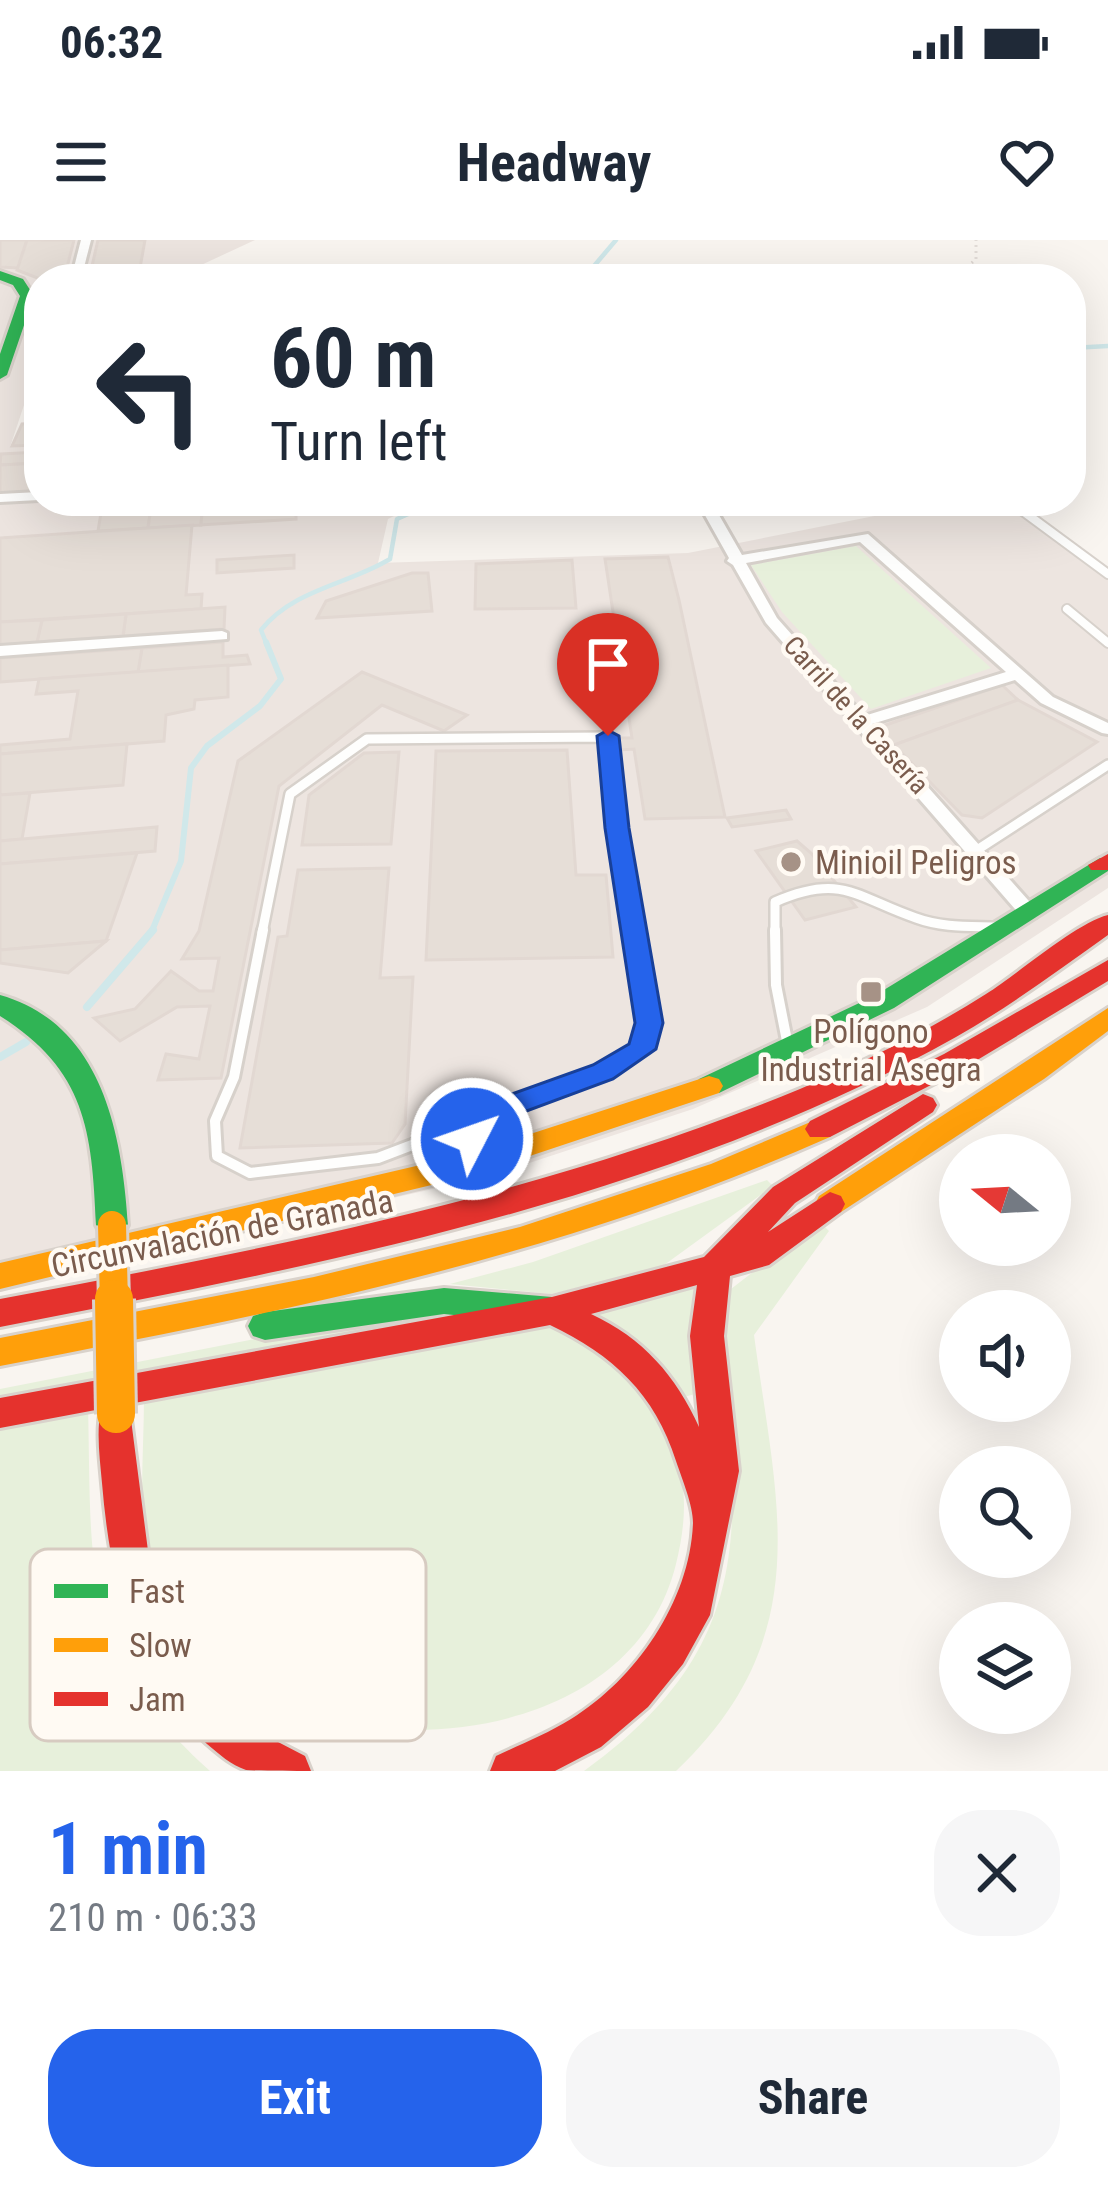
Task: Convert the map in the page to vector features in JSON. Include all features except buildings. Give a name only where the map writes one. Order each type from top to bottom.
[{"type":"main road","points":[[0,279],[7,297],[0,317]]},
{"type":"main road","points":[[1,367],[24,316]]},
{"type":"main road","points":[[0,1276],[576,1131],[789,1051],[874,1009],[1105,862]]},
{"type":"main road","name":"Circunvalación de Granada","points":[[0,1313],[360,1245],[621,1172],[726,1134],[926,1042],[1010,992],[1108,923]]},
{"type":"main road","points":[[3,1352],[435,1264],[624,1210],[799,1142],[1031,1018],[1108,969]]},
{"type":"main road","points":[[0,1004],[50,1031],[83,1070],[97,1098],[110,1153],[121,1549]]},
{"type":"main road","points":[[0,1413],[552,1311],[758,1256],[891,1160],[1034,1072],[1108,1017]]},
{"type":"main road","points":[[511,1771],[586,1733],[657,1665],[696,1602],[721,1471],[707,1336],[715,1267],[745,1226],[822,1165],[1010,1054],[1031,1018]]},
{"type":"main road","points":[[3,1352],[86,1358],[447,1298],[501,1299],[552,1311],[600,1328],[638,1355],[681,1412],[712,1527]]},
{"type":"main road","points":[[240,1741],[290,1771]]},
{"type":"street","name":"Carril de la Casería","points":[[712,516],[771,620],[977,850],[1019,920]]},
{"type":"street","points":[[734,561],[862,537],[1046,700],[1108,729]]},
{"type":"street","points":[[0,651],[222,636]]},
{"type":"street","points":[[861,722],[1017,674]]},
{"type":"lane","points":[[1030,516],[1108,574]]},
{"type":"lane","points":[[1066,609],[1108,643]]},
{"type":"lane","points":[[608,736],[617,828],[649,1023],[642,1049],[603,1072],[474,1118],[378,1158],[250,1173],[217,1156],[215,1121],[234,1077],[290,794],[367,739],[608,736]]},
{"type":"lane","points":[[977,850],[1108,765]]},
{"type":"lane","points":[[789,1051],[776,985],[775,902],[808,884],[852,887],[940,925],[1019,920]]},
{"type":"lane","points":[[474,1118],[478,1159]]},
{"type":"shaded area","points":[[0,240],[255,240],[203,264],[24,264],[24,405],[10,447],[24,447],[24,516],[394,516],[388,519],[378,563],[688,553],[874,516],[1038,516],[1108,569],[1108,888],[927,1007],[693,1109],[490,1176],[0,1287]]},
{"type":"green space","points":[[856,546],[991,668],[871,709],[782,612],[751,565]]},
{"type":"green space","points":[[767,1180],[773,1186],[660,1268],[551,1294],[450,1284],[533,1262]]},
{"type":"green space","points":[[819,1221],[829,1231],[754,1335],[777,1513],[777,1566],[769,1619],[751,1670],[721,1721],[676,1771],[584,1771],[643,1722],[685,1672],[712,1621],[727,1569],[732,1513],[720,1316],[731,1289]]},
{"type":"green space","points":[[694,1284],[689,1326],[695,1394],[684,1397],[588,1311]]},
{"type":"green space","points":[[504,1311],[0,1404],[0,1389],[357,1319]]},
{"type":"green space","points":[[550,1325],[591,1345],[626,1372],[665,1427],[679,1463],[683,1492],[676,1564],[644,1632],[592,1682],[524,1713],[426,1728],[426,1549],[145,1549],[144,1397]]},
{"type":"green space","points":[[88,1405],[93,1549],[30,1549],[30,1741],[180,1741],[210,1771],[0,1771],[0,1426]]},
{"type":"waterway","points":[[596,264],[616,240]]},
{"type":"waterway","points":[[1086,347],[1108,346]]},
{"type":"waterway","points":[[267,645],[261,630],[289,605],[390,559],[397,519],[404,516]]},
{"type":"waterway","points":[[152,932],[181,861],[191,768],[207,746],[260,706],[281,679],[266,642]]},
{"type":"waterway","points":[[87,1007],[152,932]]},
{"type":"waterway","points":[[0,1057],[26,1042]]},
{"type":"traffic: fast","points":[[0,275],[18,282],[24,291]]},
{"type":"traffic: fast","points":[[0,375],[24,305]]},
{"type":"traffic: fast","points":[[709,1086],[884,1002],[1100,865]]},
{"type":"traffic: fast","points":[[0,1004],[59,1046],[92,1095],[107,1154],[112,1225]]},
{"type":"traffic: fast","points":[[265,1326],[444,1301],[552,1311]]},
{"type":"traffic: slow","points":[[830,1204],[1034,1072],[1108,1017]]},
{"type":"traffic: slow","points":[[0,1276],[473,1164],[709,1086]]},
{"type":"traffic: slow","points":[[0,1352],[314,1290],[520,1240],[622,1209],[820,1129]]},
{"type":"traffic: slow","points":[[112,1225],[116,1414]]},
{"type":"traffic: jam","points":[[1100,865],[1108,861]]},
{"type":"traffic: jam","points":[[0,1313],[355,1240],[588,1178],[702,1139],[814,1094],[924,1042],[995,1001],[1108,923]]},
{"type":"traffic: jam","points":[[820,1129],[954,1061],[1108,969]]},
{"type":"traffic: jam","points":[[715,1267],[784,1195],[923,1105]]},
{"type":"traffic: jam","points":[[0,1413],[552,1311],[758,1256],[830,1204]]},
{"type":"traffic: jam","points":[[511,1771],[587,1733],[634,1693],[669,1650],[696,1602],[721,1471],[707,1336],[715,1267]]},
{"type":"traffic: jam","points":[[552,1311],[617,1345],[660,1387],[687,1441],[708,1511]]},
{"type":"traffic: jam","points":[[116,1414],[128,1549]]},
{"type":"traffic: jam","points":[[236,1741],[290,1771]]},
{"type":"place","name":"Minioil Peligros","points":[[791,862]]},
{"type":"place","name":"Polígono Industrial Asegra","points":[[871,992]]},
{"type":"route","points":[[472,1139],[474,1118],[603,1072],[642,1049],[649,1023],[617,828],[608,736]]}]
